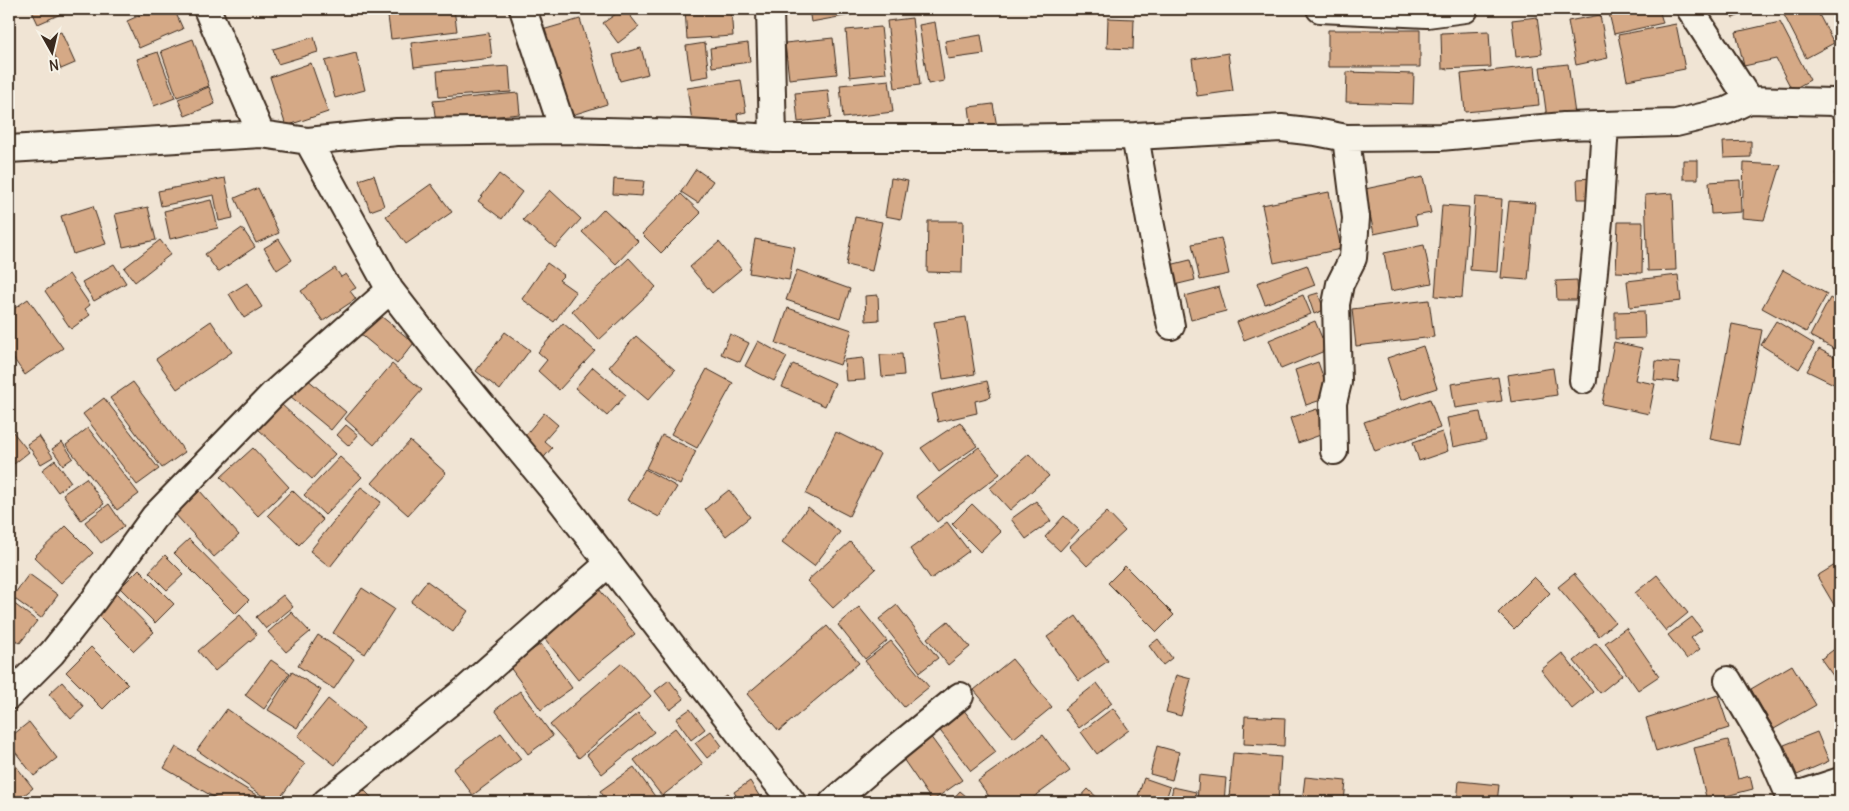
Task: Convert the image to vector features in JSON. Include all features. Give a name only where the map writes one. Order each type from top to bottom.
[{"type":"street","points":[[207,9],[261,134]]},
{"type":"street","points":[[523,9],[563,130]]},
{"type":"street","points":[[770,9],[773,138]]},
{"type":"street","points":[[1320,9],[1427,14],[1465,9]]},
{"type":"street","points":[[1690,9],[1749,100]]},
{"type":"street","points":[[9,149],[261,134],[308,141],[397,132],[563,130],[687,133],[773,138],[1042,138],[1135,136],[1281,128],[1346,138],[1440,138],[1564,126],[1676,123],[1726,111],[1749,100],[1833,102],[1840,105]]},
{"type":"street","points":[[1583,380],[1599,221],[1605,125]]},
{"type":"street","points":[[1135,136],[1171,326]]},
{"type":"street","points":[[1334,450],[1333,403],[1338,382],[1336,304],[1340,284],[1353,258],[1356,218],[1346,138]]},
{"type":"street","points":[[308,141],[390,290],[438,352],[552,489],[792,802]]},
{"type":"street","points":[[9,696],[52,653],[94,600],[154,518],[272,394],[390,290]]},
{"type":"street","points":[[326,802],[464,691],[609,563]]},
{"type":"street","points":[[1728,680],[1770,751],[1788,792],[1803,793],[1840,781]]},
{"type":"street","points":[[833,802],[960,696]]},
{"type":"building","points":[[31,9],[72,9],[38,24]]},
{"type":"building","points":[[123,9],[139,9],[125,14]]},
{"type":"building","points":[[154,9],[174,9],[183,29],[139,48],[127,21]]},
{"type":"building","points":[[387,9],[454,9],[457,31],[391,39]]},
{"type":"building","points":[[623,9],[639,27],[618,43],[603,23]]},
{"type":"building","points":[[685,9],[731,9],[733,36],[687,39]]},
{"type":"building","points":[[809,9],[883,9],[811,22]]},
{"type":"building","points":[[884,9],[911,9],[885,13]]},
{"type":"building","points":[[1608,9],[1659,9],[1663,23],[1614,34]]},
{"type":"building","points":[[1729,9],[1755,9],[1733,18]]},
{"type":"building","points":[[1781,9],[1816,9],[1834,43],[1806,58]]},
{"type":"building","points":[[1600,15],[1608,58],[1576,65],[1568,21]]},
{"type":"building","points":[[1537,17],[1542,54],[1516,57],[1512,20]]},
{"type":"building","points":[[912,18],[920,85],[895,88],[887,21]]},
{"type":"building","points":[[1108,18],[1134,19],[1133,49],[1107,48]]},
{"type":"building","points":[[580,19],[607,104],[566,117],[539,31]]},
{"type":"building","points":[[935,22],[944,81],[928,84],[919,25]]},
{"type":"building","points":[[1780,22],[1810,80],[1792,90],[1776,59],[1744,66],[1736,32]]},
{"type":"building","points":[[1676,24],[1685,69],[1627,80],[1618,35]]},
{"type":"building","points":[[881,27],[886,73],[850,77],[846,30]]},
{"type":"building","points":[[1328,30],[1420,30],[1420,67],[1328,67]]},
{"type":"building","points":[[1489,31],[1491,67],[1442,69],[1441,33]]},
{"type":"building","points":[[61,32],[75,63],[61,69],[47,38]]},
{"type":"building","points":[[489,33],[492,58],[414,67],[411,43]]},
{"type":"building","points":[[981,35],[984,54],[948,59],[945,41]]},
{"type":"building","points":[[314,37],[318,52],[278,64],[273,49]]},
{"type":"building","points":[[833,38],[837,74],[789,79],[785,43]]},
{"type":"building","points":[[193,39],[209,86],[177,97],[161,51]]},
{"type":"building","points":[[705,43],[709,76],[691,79],[686,46]]},
{"type":"building","points":[[748,43],[750,62],[712,67],[710,48]]},
{"type":"building","points":[[641,48],[648,74],[620,81],[613,55]]},
{"type":"building","points":[[158,52],[175,98],[154,106],[137,59]]},
{"type":"building","points":[[356,53],[365,90],[335,98],[325,61]]},
{"type":"building","points":[[1228,53],[1233,91],[1197,96],[1192,59]]},
{"type":"building","points":[[311,63],[328,112],[286,126],[270,77]]},
{"type":"building","points":[[1568,64],[1575,114],[1547,118],[1540,67]]},
{"type":"building","points":[[509,66],[511,92],[439,97],[437,71]]},
{"type":"building","points":[[1535,66],[1539,105],[1465,112],[1461,74]]},
{"type":"building","points":[[1347,72],[1414,74],[1413,104],[1346,102]]},
{"type":"building","points":[[741,80],[746,112],[737,114],[738,120],[693,127],[687,88]]},
{"type":"building","points":[[889,80],[893,112],[843,118],[840,85]]},
{"type":"building","points":[[209,87],[215,104],[185,116],[178,99]]},
{"type":"building","points":[[828,90],[831,118],[798,122],[795,93]]},
{"type":"building","points":[[518,93],[520,114],[436,122],[433,101]]},
{"type":"building","points":[[993,104],[997,127],[972,130],[969,107]]},
{"type":"building","points":[[1751,141],[1751,157],[1724,158],[1723,142]]},
{"type":"building","points":[[1683,160],[1698,160],[1698,179],[1683,179]]},
{"type":"building","points":[[1744,163],[1781,165],[1764,220],[1742,218]]},
{"type":"building","points":[[1840,166],[1840,179],[1834,174]]},
{"type":"building","points":[[696,169],[713,181],[698,203],[681,192]]},
{"type":"building","points":[[499,174],[522,192],[502,219],[478,201]]},
{"type":"building","points":[[374,175],[384,206],[370,211],[359,180]]},
{"type":"building","points":[[1423,177],[1431,213],[1415,216],[1417,225],[1374,234],[1365,189]]},
{"type":"building","points":[[225,178],[233,218],[219,221],[214,195],[161,206],[158,191]]},
{"type":"building","points":[[891,178],[908,181],[901,219],[885,216]]},
{"type":"building","points":[[1593,178],[1594,199],[1578,199],[1577,179]]},
{"type":"building","points":[[614,179],[644,181],[642,196],[613,194]]},
{"type":"building","points":[[1740,180],[1741,212],[1711,214],[1709,182]]},
{"type":"building","points":[[431,184],[452,212],[406,244],[386,216]]},
{"type":"building","points":[[258,188],[279,233],[256,243],[235,198]]},
{"type":"building","points":[[550,190],[581,219],[555,248],[523,220]]},
{"type":"building","points":[[1329,192],[1341,249],[1274,263],[1262,205]]},
{"type":"building","points":[[1673,193],[1676,270],[1648,271],[1645,195]]},
{"type":"building","points":[[681,194],[701,213],[661,253],[642,234]]},
{"type":"building","points":[[1475,197],[1502,199],[1497,272],[1470,270]]},
{"type":"building","points":[[211,200],[218,228],[170,239],[164,211]]},
{"type":"building","points":[[1509,201],[1535,203],[1528,280],[1501,278]]},
{"type":"building","points":[[1442,205],[1469,207],[1462,298],[1435,296]]},
{"type":"building","points":[[93,206],[106,244],[73,254],[61,216]]},
{"type":"building","points":[[148,207],[156,240],[123,247],[115,214]]},
{"type":"building","points":[[604,209],[638,241],[616,264],[582,232]]},
{"type":"building","points":[[855,217],[882,222],[872,271],[846,265]]},
{"type":"building","points":[[928,221],[963,221],[962,273],[927,272]]},
{"type":"building","points":[[1618,222],[1643,222],[1642,273],[1616,272]]},
{"type":"building","points":[[242,228],[255,247],[218,272],[205,254]]},
{"type":"building","points":[[1221,238],[1229,274],[1200,280],[1192,244]]},
{"type":"building","points":[[279,239],[292,260],[277,270],[264,248]]},
{"type":"building","points":[[755,239],[795,247],[789,280],[749,273]]},
{"type":"building","points":[[160,240],[171,254],[135,282],[124,268]]},
{"type":"building","points":[[719,242],[741,269],[712,293],[690,267]]},
{"type":"building","points":[[1424,245],[1432,283],[1391,291],[1384,253]]},
{"type":"building","points":[[629,258],[656,287],[599,340],[572,311]]},
{"type":"building","points":[[1190,260],[1195,280],[1170,286],[1166,266]]},
{"type":"building","points":[[547,263],[564,275],[559,280],[576,292],[554,322],[522,299]]},
{"type":"building","points":[[114,264],[126,283],[94,301],[82,282]]},
{"type":"building","points":[[1307,265],[1315,285],[1265,304],[1257,283]]},
{"type":"building","points":[[335,268],[341,277],[346,274],[356,288],[350,291],[356,299],[323,321],[301,291]]},
{"type":"building","points":[[797,270],[850,289],[840,318],[786,300]]},
{"type":"building","points":[[1783,270],[1827,294],[1806,332],[1762,308]]},
{"type":"building","points":[[69,274],[90,305],[85,309],[90,315],[71,329],[45,291]]},
{"type":"building","points":[[1678,275],[1681,301],[1630,307],[1627,281]]},
{"type":"building","points":[[1577,280],[1578,300],[1557,300],[1556,281]]},
{"type":"building","points":[[247,283],[262,307],[244,318],[229,294]]},
{"type":"building","points":[[1219,287],[1226,311],[1191,320],[1185,296]]},
{"type":"building","points":[[1318,293],[1324,310],[1314,314],[1308,296]]},
{"type":"building","points":[[878,295],[879,320],[866,321],[865,296]]},
{"type":"building","points":[[1303,295],[1311,314],[1244,340],[1237,322]]},
{"type":"building","points":[[1830,298],[1840,304],[1840,352],[1810,336]]},
{"type":"building","points":[[28,299],[63,348],[25,375],[9,352],[9,312]]},
{"type":"building","points":[[1429,300],[1434,337],[1356,346],[1352,309]]},
{"type":"building","points":[[788,308],[852,330],[840,365],[776,343]]},
{"type":"building","points":[[1644,311],[1645,338],[1615,339],[1615,312]]},
{"type":"building","points":[[376,312],[414,343],[397,364],[359,333]]},
{"type":"building","points":[[966,317],[975,374],[943,379],[934,322]]},
{"type":"building","points":[[211,321],[232,352],[177,389],[156,359]]},
{"type":"building","points":[[1315,321],[1327,350],[1281,369],[1269,340]]},
{"type":"building","points":[[1776,321],[1814,344],[1799,369],[1761,345]]},
{"type":"building","points":[[563,323],[595,351],[559,390],[538,371],[547,360],[538,352]]},
{"type":"building","points":[[1732,324],[1762,330],[1739,445],[1710,439]]},
{"type":"building","points":[[505,332],[530,350],[500,390],[476,371]]},
{"type":"building","points":[[730,334],[749,343],[740,362],[721,354]]},
{"type":"building","points":[[636,336],[675,370],[648,400],[609,367]]},
{"type":"building","points":[[758,341],[787,357],[774,381],[745,366]]},
{"type":"building","points":[[1614,342],[1642,348],[1635,380],[1655,384],[1649,414],[1602,404]]},
{"type":"building","points":[[1423,346],[1437,388],[1401,400],[1387,358]]},
{"type":"building","points":[[1819,349],[1840,360],[1840,387],[1807,371]]},
{"type":"building","points":[[902,354],[904,375],[882,377],[880,355]]},
{"type":"building","points":[[863,358],[865,380],[846,381],[844,360]]},
{"type":"building","points":[[1656,361],[1680,363],[1678,382],[1654,380]]},
{"type":"building","points":[[1318,362],[1330,397],[1306,405],[1295,370]]},
{"type":"building","points":[[392,364],[422,390],[374,445],[345,419]]},
{"type":"building","points":[[793,364],[835,383],[825,406],[782,387]]},
{"type":"building","points":[[593,367],[626,395],[607,416],[575,388]]},
{"type":"building","points":[[1553,368],[1557,395],[1511,402],[1507,375]]},
{"type":"building","points":[[707,369],[733,383],[697,448],[671,434]]},
{"type":"building","points":[[1498,377],[1502,401],[1455,408],[1451,384]]},
{"type":"building","points":[[306,378],[346,412],[331,430],[290,396]]},
{"type":"building","points":[[987,381],[991,397],[975,401],[977,413],[938,422],[932,394]]},
{"type":"building","points":[[133,382],[185,452],[162,468],[110,398]]},
{"type":"building","points":[[104,398],[159,469],[137,485],[83,414]]},
{"type":"building","points":[[1430,399],[1440,428],[1375,451],[1364,422]]},
{"type":"building","points":[[281,404],[335,454],[312,479],[258,429]]},
{"type":"building","points":[[1317,409],[1326,433],[1298,443],[1290,418]]},
{"type":"building","points":[[1480,412],[1486,440],[1453,447],[1447,418]]},
{"type":"building","points":[[544,413],[558,425],[544,441],[552,448],[539,463],[518,444]]},
{"type":"building","points":[[960,422],[977,446],[939,472],[921,448]]},
{"type":"building","points":[[346,425],[358,435],[349,446],[337,435]]},
{"type":"building","points":[[88,428],[139,494],[117,510],[66,445]]},
{"type":"building","points":[[13,432],[29,452],[14,464],[9,456],[9,435]]},
{"type":"building","points":[[836,432],[880,454],[849,516],[806,494]]},
{"type":"building","points":[[1442,432],[1448,451],[1419,461],[1413,442]]},
{"type":"building","points":[[662,435],[696,451],[680,485],[646,468]]},
{"type":"building","points":[[39,436],[53,457],[41,464],[27,444]]},
{"type":"building","points":[[410,441],[446,473],[408,515],[372,483]]},
{"type":"building","points":[[62,442],[73,458],[63,465],[52,449]]},
{"type":"building","points":[[979,447],[1000,474],[937,522],[916,496]]},
{"type":"building","points":[[253,448],[289,487],[258,516],[221,477]]},
{"type":"building","points":[[1029,454],[1049,476],[1010,510],[990,488]]},
{"type":"building","points":[[340,457],[362,477],[325,515],[304,495]]},
{"type":"building","points":[[55,460],[71,482],[58,492],[42,470]]},
{"type":"building","points":[[645,469],[677,487],[659,517],[627,500]]},
{"type":"building","points":[[86,478],[104,504],[81,520],[63,494]]},
{"type":"building","points":[[361,487],[381,502],[330,567],[310,551]]},
{"type":"building","points":[[292,490],[323,520],[299,545],[268,515]]},
{"type":"building","points":[[729,490],[750,517],[726,536],[705,509]]},
{"type":"building","points":[[200,491],[239,535],[214,557],[174,513]]},
{"type":"building","points":[[1036,501],[1051,521],[1026,539],[1011,519]]},
{"type":"building","points":[[109,504],[124,526],[101,543],[85,522]]},
{"type":"building","points":[[972,504],[1001,532],[980,552],[952,524]]},
{"type":"building","points":[[808,507],[840,532],[814,566],[782,542]]},
{"type":"building","points":[[1107,512],[1125,531],[1087,566],[1069,547]]},
{"type":"building","points":[[1064,516],[1079,530],[1060,551],[1045,537]]},
{"type":"building","points":[[947,522],[969,551],[931,579],[910,549]]},
{"type":"building","points":[[66,526],[93,553],[61,583],[34,557]]},
{"type":"building","points":[[189,539],[249,600],[235,614],[174,553]]},
{"type":"building","points":[[850,542],[876,569],[833,608],[807,581]]},
{"type":"building","points":[[165,555],[184,574],[167,590],[149,572]]},
{"type":"building","points":[[1840,562],[1840,615],[1817,576]]},
{"type":"building","points":[[1125,566],[1174,615],[1157,632],[1108,583]]},
{"type":"building","points":[[139,569],[174,604],[155,623],[120,588]]},
{"type":"building","points":[[29,574],[58,595],[41,618],[12,597]]},
{"type":"building","points":[[1574,574],[1615,622],[1599,636],[1558,587]]},
{"type":"building","points":[[1657,575],[1688,613],[1666,631],[1635,593]]},
{"type":"building","points":[[1534,577],[1550,593],[1514,629],[1498,613]]},
{"type":"building","points":[[427,581],[468,611],[453,632],[411,602]]},
{"type":"building","points":[[362,588],[394,609],[365,654],[333,633]]},
{"type":"building","points":[[599,589],[635,634],[578,680],[541,634]]},
{"type":"building","points":[[116,593],[154,632],[134,651],[96,613]]},
{"type":"building","points":[[283,595],[293,607],[266,629],[256,617]]},
{"type":"building","points":[[9,600],[37,621],[20,643],[9,635]]},
{"type":"building","points":[[897,605],[938,658],[920,672],[879,619]]},
{"type":"building","points":[[859,607],[887,641],[865,659],[838,625]]},
{"type":"building","points":[[291,612],[310,632],[286,652],[268,632]]},
{"type":"building","points":[[240,615],[257,635],[215,671],[198,651]]},
{"type":"building","points":[[1076,616],[1108,661],[1079,681],[1047,637]]},
{"type":"building","points":[[1692,617],[1702,630],[1691,638],[1700,649],[1687,659],[1668,635]]},
{"type":"building","points":[[948,621],[970,647],[948,665],[927,638]]},
{"type":"building","points":[[827,626],[859,663],[779,731],[747,694]]},
{"type":"building","points":[[1626,628],[1659,676],[1638,690],[1605,643]]},
{"type":"building","points":[[318,635],[354,659],[334,689],[298,666]]},
{"type":"building","points":[[1158,639],[1172,658],[1163,665],[1149,646]]},
{"type":"building","points":[[891,641],[929,687],[904,707],[865,661]]},
{"type":"building","points":[[1596,643],[1622,675],[1600,693],[1574,661]]},
{"type":"building","points":[[541,644],[572,688],[541,710],[509,666]]},
{"type":"building","points":[[1840,645],[1840,683],[1839,684],[1821,659]]},
{"type":"building","points":[[91,647],[128,684],[103,709],[66,672]]},
{"type":"building","points":[[1562,653],[1593,692],[1572,709],[1541,670]]},
{"type":"building","points":[[1012,659],[1052,707],[1014,738],[974,690]]},
{"type":"building","points":[[271,660],[290,673],[264,709],[245,695]]},
{"type":"building","points":[[622,663],[651,696],[579,758],[550,725]]},
{"type":"building","points":[[1792,665],[1816,705],[1774,729],[1751,689]]},
{"type":"building","points":[[292,672],[321,690],[297,728],[268,710]]},
{"type":"building","points":[[1176,675],[1191,679],[1181,716],[1166,712]]},
{"type":"building","points":[[669,680],[684,699],[670,710],[655,691]]},
{"type":"building","points":[[62,682],[84,707],[71,719],[49,694]]},
{"type":"building","points":[[1097,683],[1112,703],[1079,728],[1064,709]]},
{"type":"building","points":[[520,691],[553,736],[528,754],[495,710]]},
{"type":"building","points":[[1718,695],[1729,728],[1656,751],[1646,718]]},
{"type":"building","points":[[328,699],[364,728],[335,765],[298,736]]},
{"type":"building","points":[[1113,708],[1129,730],[1097,754],[1081,732]]},
{"type":"building","points":[[227,709],[305,764],[277,802],[271,802],[197,750]]},
{"type":"building","points":[[690,709],[705,729],[691,740],[676,719]]},
{"type":"building","points":[[963,709],[996,752],[971,771],[938,728]]},
{"type":"building","points":[[638,713],[654,732],[602,774],[587,755]]},
{"type":"building","points":[[1245,716],[1285,718],[1284,746],[1244,744]]},
{"type":"building","points":[[29,722],[57,758],[34,776],[9,744],[9,738]]},
{"type":"building","points":[[675,728],[703,764],[662,796],[634,760]]},
{"type":"building","points":[[711,731],[722,746],[707,758],[695,743]]},
{"type":"building","points":[[1817,732],[1829,761],[1797,775],[1784,745]]},
{"type":"building","points":[[501,733],[521,759],[473,795],[453,769]]},
{"type":"building","points":[[1840,734],[1840,747],[1835,737]]},
{"type":"building","points":[[1043,735],[1070,771],[1027,802],[993,802],[978,781]]},
{"type":"building","points":[[930,736],[962,780],[932,801],[901,756]]},
{"type":"building","points":[[1728,740],[1738,779],[1750,776],[1753,789],[1707,801],[1694,748]]},
{"type":"building","points":[[1157,746],[1179,752],[1172,780],[1150,774]]},
{"type":"building","points":[[176,747],[268,802],[222,802],[164,768]]},
{"type":"building","points":[[1233,753],[1281,757],[1278,802],[1229,798]]},
{"type":"building","points":[[9,757],[33,788],[18,800],[20,802],[9,802]]},
{"type":"building","points":[[634,767],[659,802],[608,802],[600,791]]},
{"type":"building","points":[[1199,775],[1226,778],[1224,802],[1197,802]]},
{"type":"building","points":[[1305,777],[1346,781],[1344,802],[1302,802]]},
{"type":"building","points":[[1144,778],[1170,787],[1165,802],[1136,802]]},
{"type":"building","points":[[750,781],[763,802],[740,802],[734,792]]},
{"type":"building","points":[[1459,781],[1499,785],[1497,802],[1457,802]]},
{"type":"building","points":[[359,785],[375,801],[349,802],[345,798]]},
{"type":"building","points":[[1173,787],[1196,792],[1194,802],[1170,802]]},
{"type":"building","points":[[1088,789],[1102,802],[1076,802]]},
{"type":"building","points":[[960,791],[973,802],[950,802]]},
{"type":"building","points":[[728,793],[735,802],[714,802]]},
{"type":"building","points":[[590,795],[596,802],[581,802]]},
{"type":"building","points":[[110,797],[118,802],[107,802]]}]
